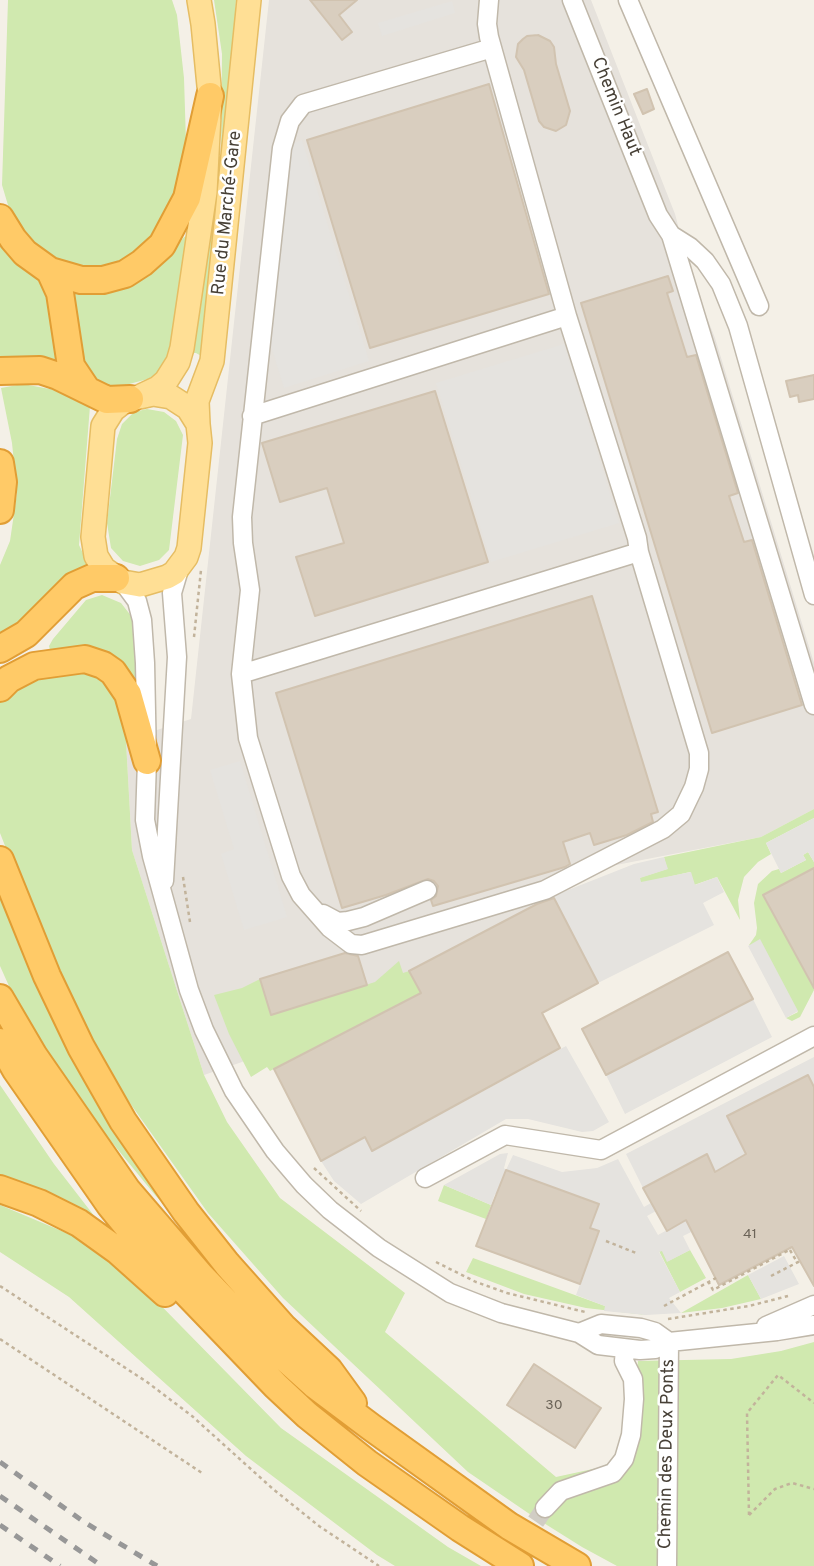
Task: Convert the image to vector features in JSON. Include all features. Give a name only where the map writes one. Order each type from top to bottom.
[{"type":"highway","points":[[0,218],[25,253],[50,271],[81,280],[103,280],[124,274],[142,263],[162,245],[187,198],[210,96]]},
{"type":"highway","points":[[50,271],[60,293],[71,366],[86,390]]},
{"type":"highway","points":[[0,371],[40,370],[107,400],[135,398]]},
{"type":"highway","points":[[0,463],[3,482],[0,510]]},
{"type":"highway","points":[[0,649],[26,634],[68,592],[83,581],[92,578],[120,580]]},
{"type":"highway","points":[[0,679],[52,622],[68,592]]},
{"type":"highway","points":[[0,688],[9,679],[34,666],[86,659],[103,665],[113,672],[128,694],[147,761]]},
{"type":"highway","points":[[0,860],[47,976],[81,1047],[123,1121],[186,1212],[227,1264],[283,1326],[328,1370],[371,1427]]},
{"type":"highway","points":[[0,998],[34,1056],[127,1190],[245,1322],[315,1385],[371,1427],[509,1526],[577,1566]]},
{"type":"highway","points":[[0,1042],[23,1080],[110,1205],[154,1259],[276,1386],[307,1415],[413,1496],[520,1566]]},
{"type":"highway","points":[[0,1189],[39,1203],[100,1237],[155,1283],[227,1350],[276,1386]]},
{"type":"main road","points":[[191,566],[159,581],[140,585],[120,580],[99,562],[93,537],[103,426],[113,411],[158,388],[166,381],[178,362],[182,348],[205,192],[210,96],[198,0]]},
{"type":"main road","name":"Rue du Marché-Gare","points":[[191,566],[189,548],[200,443],[197,401],[212,361],[250,0]]},
{"type":"main road","points":[[135,398],[162,394],[171,397],[188,408],[198,424]]},
{"type":"street","points":[[489,0],[487,31],[492,48],[567,316],[637,538],[699,753],[699,769],[681,814],[663,829],[545,890],[362,946],[351,944],[330,928],[301,895],[290,876],[248,738],[241,674],[249,604],[242,517],[282,148],[294,114],[308,102],[492,48]]},
{"type":"street","name":"Chemin Haut","points":[[572,0],[658,215],[671,235]]},
{"type":"street","points":[[628,0],[759,306]]},
{"type":"street","points":[[671,235],[705,261],[721,284],[738,326],[814,595]]},
{"type":"street","points":[[671,235],[814,705]]},
{"type":"street","points":[[252,416],[567,316]]},
{"type":"street","points":[[241,674],[639,552]]},
{"type":"street","points":[[163,895],[177,657],[173,593],[191,566]]},
{"type":"street","points":[[120,580],[136,601],[142,620],[147,761],[145,820],[152,856],[190,990],[234,1091],[264,1135],[304,1185],[330,1210],[379,1248],[450,1293],[501,1313],[579,1333],[598,1345],[625,1349],[655,1349],[669,1342],[747,1335],[814,1325]]},
{"type":"street","points":[[317,911],[338,922],[348,921],[364,917],[427,890]]},
{"type":"street","points":[[425,1178],[505,1135],[605,1157],[814,1036]]},
{"type":"street","points":[[747,1335],[814,1306]]},
{"type":"street","points":[[579,1333],[601,1324],[641,1328],[655,1332],[669,1342]]},
{"type":"street","name":"Chemin des Deux Ponts","points":[[667,1565],[669,1342]]},
{"type":"street","points":[[545,1508],[561,1491],[613,1473],[624,1459],[631,1435],[634,1399],[633,1379],[624,1361],[625,1349]]},
{"type":"path","points":[[191,566],[193,647]]},
{"type":"path","points":[[182,873],[190,926]]},
{"type":"path","points":[[307,1161],[362,1212]]},
{"type":"path","points":[[606,1241],[636,1253]]},
{"type":"path","points":[[708,1282],[713,1290],[789,1249],[798,1261],[771,1276]]},
{"type":"path","points":[[431,1259],[476,1282],[507,1293],[587,1312]]},
{"type":"path","points":[[764,1264],[767,1269]]},
{"type":"path","points":[[664,1306],[716,1278]]},
{"type":"path","points":[[0,1286],[147,1382],[192,1416],[273,1489],[319,1526],[379,1566]]},
{"type":"path","points":[[659,1319],[717,1312],[791,1295]]},
{"type":"path","points":[[0,1339],[202,1473]]},
{"type":"path","points":[[814,1403],[778,1374],[747,1413],[749,1516],[775,1489],[792,1483],[814,1489]]},
{"type":"shaded area","points":[[269,0],[591,0],[675,214],[694,285],[715,338],[814,663],[814,809],[761,837],[611,866],[242,1062],[204,1075],[132,850],[126,740],[191,719]]},
{"type":"shaded area","points":[[452,1],[455,13],[382,36],[378,23]]},
{"type":"shaded area","points":[[302,140],[369,361],[284,388],[268,336],[287,163],[294,143]]},
{"type":"shaded area","points":[[564,344],[619,523],[491,562],[436,383]]},
{"type":"shaded area","points":[[240,761],[287,917],[244,930],[221,854],[234,849],[210,770]]},
{"type":"shaded area","points":[[814,818],[814,862],[808,852],[803,855],[806,860],[781,873],[766,843]]},
{"type":"shaded area","points":[[664,857],[668,869],[640,878],[641,882],[691,872],[695,885],[717,877],[724,892],[703,903],[714,925],[598,983],[553,896],[634,864]]},
{"type":"shaded area","points":[[760,939],[798,1011],[786,1018],[748,946]]},
{"type":"shaded area","points":[[753,999],[772,1037],[625,1114],[606,1075]]},
{"type":"shaded area","points":[[566,1046],[609,1122],[593,1131],[582,1132],[528,1119],[506,1119],[361,1204],[334,1181],[321,1161],[365,1137],[373,1151]]},
{"type":"shaded area","points":[[814,1057],[814,1087],[807,1075],[727,1116],[748,1158],[728,1171],[725,1166],[715,1172],[706,1154],[643,1188],[626,1154]]},
{"type":"shaded area","points":[[508,1153],[504,1168],[506,1170],[498,1194],[495,1194],[491,1205],[444,1185],[500,1154]]},
{"type":"shaded area","points":[[513,1155],[562,1172],[597,1168],[618,1159],[644,1207],[651,1203],[656,1211],[647,1216],[658,1235],[711,1206],[718,1219],[683,1236],[690,1250],[667,1262],[662,1251],[659,1252],[680,1292],[669,1298],[681,1313],[646,1315],[604,1311],[605,1306],[576,1295],[599,1232],[590,1228],[598,1204],[506,1170]]},
{"type":"shaded area","points":[[784,1256],[799,1284],[761,1299],[748,1275]]},
{"type":"green space","points":[[8,0],[172,0],[177,15],[184,78],[186,142],[174,203],[158,232],[133,255],[101,268],[69,266],[38,250],[13,222],[2,185]]},
{"type":"green space","points":[[214,0],[236,0],[230,110],[203,357],[190,353],[221,164],[222,54]]},
{"type":"green space","points":[[187,236],[171,348],[165,362],[158,373],[148,379],[118,387],[104,387],[84,373],[68,287],[174,250]]},
{"type":"green space","points":[[0,239],[51,292],[63,364],[29,357],[0,357]]},
{"type":"green space","points":[[23,384],[55,390],[90,406],[79,545],[90,568],[0,638],[0,565],[10,541],[17,493],[12,443],[1,388]]},
{"type":"green space","points":[[147,409],[164,412],[176,421],[183,435],[169,550],[159,560],[140,566],[123,561],[111,548],[107,523],[117,439],[122,424],[134,412]]},
{"type":"green space","points":[[102,595],[121,603],[132,617],[137,662],[136,686],[54,654],[50,650],[53,639],[86,600]]},
{"type":"green space","points":[[83,667],[101,674],[124,705],[132,850],[204,1075],[227,1122],[280,1198],[405,1293],[385,1332],[556,1477],[602,1467],[618,1453],[636,1385],[638,1361],[731,1359],[781,1351],[814,1342],[814,1566],[617,1566],[582,1547],[468,1472],[283,1298],[208,1213],[105,1068],[37,927],[0,833],[0,697],[24,677]]},
{"type":"green space","points":[[814,809],[814,818],[766,843],[771,854],[758,862],[744,877],[738,900],[740,920],[717,877],[694,885],[690,872],[641,883],[639,878],[667,869],[664,857],[761,837]]},
{"type":"green space","points":[[808,852],[814,862],[814,990],[800,1017],[792,1021],[786,1018],[798,1012],[749,945],[756,935],[754,903],[758,884],[772,871],[779,869],[781,873],[806,860],[803,855]]},
{"type":"green space","points":[[0,884],[199,1243],[155,1195],[83,1107],[13,995],[0,966]]},
{"type":"green space","points":[[399,961],[403,973],[409,971],[421,993],[270,1071],[267,1067],[251,1077],[229,1034],[214,995],[242,988],[260,979],[271,1015],[375,982]]},
{"type":"green space","points":[[0,1085],[54,1164],[102,1226],[0,1184]]},
{"type":"green space","points":[[444,1185],[491,1205],[486,1219],[438,1201]]},
{"type":"green space","points":[[0,1205],[76,1237],[131,1275],[281,1428],[448,1547],[481,1566],[395,1566],[377,1555],[246,1456],[69,1297],[0,1252]]},
{"type":"green space","points":[[662,1250],[668,1261],[690,1250],[706,1278],[680,1292],[659,1251]]},
{"type":"green space","points":[[473,1258],[605,1306],[646,1315],[586,1308],[524,1294],[466,1272]]},
{"type":"green space","points":[[748,1275],[761,1299],[722,1308],[681,1313]]},
{"type":"building","points":[[310,0],[357,0],[339,15],[352,32],[342,40]]},
{"type":"building","points":[[538,35],[550,41],[554,47],[556,64],[570,111],[566,125],[556,131],[544,127],[539,121],[524,70],[516,57],[518,44],[523,39]]},
{"type":"building","points":[[489,84],[549,294],[370,348],[307,140]]},
{"type":"building","points":[[647,89],[654,109],[643,114],[634,94]]},
{"type":"building","points":[[668,276],[673,291],[667,293],[687,357],[696,355],[738,493],[729,496],[744,542],[752,540],[802,705],[712,733],[581,303]]},
{"type":"building","points":[[814,375],[814,399],[799,402],[798,395],[790,397],[786,381]]},
{"type":"building","points":[[435,391],[488,562],[315,616],[296,557],[344,543],[327,488],[280,502],[262,443]]},
{"type":"building","points":[[592,596],[658,812],[651,814],[653,822],[627,835],[594,845],[590,833],[563,842],[570,864],[565,867],[433,906],[431,900],[436,896],[438,886],[428,879],[342,908],[276,693]]},
{"type":"building","points":[[814,868],[814,988],[763,895]]},
{"type":"building","points":[[554,898],[598,983],[542,1013],[560,1048],[372,1151],[365,1137],[321,1161],[274,1069],[421,993],[409,971],[537,904]]},
{"type":"building","points":[[728,952],[753,999],[606,1075],[582,1029]]},
{"type":"building","points":[[345,953],[358,956],[367,985],[271,1015],[260,979]]},
{"type":"building","points":[[808,1075],[814,1087],[814,1286],[792,1247],[719,1285],[686,1220],[667,1231],[643,1188],[707,1154],[715,1172],[746,1154],[727,1116]]},
{"type":"building","points":[[506,1170],[599,1204],[590,1228],[599,1231],[580,1284],[476,1246]]},
{"type":"building","points":[[534,1364],[601,1408],[575,1448],[507,1405]]},
{"type":"tunnel","points":[[505,1566],[545,1508]]},
{"type":"railway","points":[[0,1462],[84,1522],[157,1566]]},
{"type":"railway","points":[[0,1496],[102,1566]]},
{"type":"railway","points":[[0,1525],[60,1566]]}]
